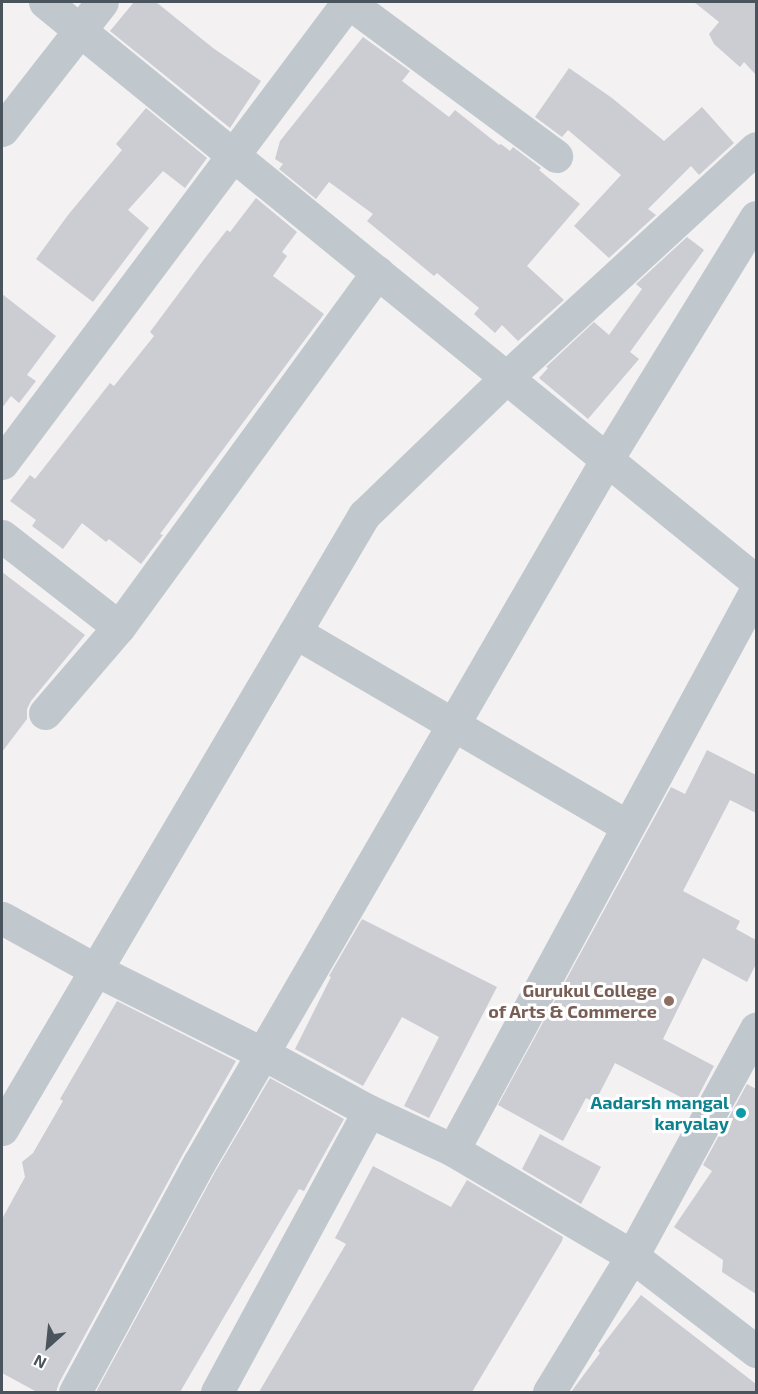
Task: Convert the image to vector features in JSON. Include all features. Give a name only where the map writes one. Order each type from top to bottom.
[{"type":"street","points":[[45,2],[756,581]]},
{"type":"street","points":[[2,130],[102,2]]},
{"type":"street","points":[[2,463],[348,2],[556,156]]},
{"type":"street","points":[[2,1129],[364,515],[507,377],[756,148]]},
{"type":"street","points":[[75,1392],[199,1163],[262,1053],[607,459],[756,217]]},
{"type":"street","points":[[45,713],[119,627],[378,272]]},
{"type":"street","points":[[2,536],[119,627]]},
{"type":"street","points":[[453,1150],[756,590]]},
{"type":"street","points":[[295,632],[627,826]]},
{"type":"street","points":[[2,918],[96,970],[262,1053],[369,1111],[453,1150],[632,1256],[756,1351]]},
{"type":"street","points":[[549,1392],[632,1256],[756,1029]]},
{"type":"street","points":[[217,1392],[369,1111]]},
{"type":"building","points":[[134,2],[156,2],[213,48],[261,81],[230,128],[110,31]]},
{"type":"building","points":[[694,2],[756,2],[756,75],[744,62],[740,67],[714,44],[709,34],[719,22]]},
{"type":"building","points":[[363,37],[410,71],[402,81],[449,117],[455,110],[499,145],[501,144],[510,151],[513,147],[541,168],[539,170],[580,204],[527,266],[564,300],[518,341],[502,325],[495,333],[474,314],[479,308],[437,273],[434,276],[367,221],[373,214],[329,182],[316,199],[279,169],[283,164],[275,159],[280,141]]},
{"type":"building","points":[[569,68],[612,98],[664,141],[702,107],[734,143],[699,175],[691,166],[648,209],[656,215],[609,258],[574,226],[621,175],[568,130],[562,137],[535,117]]},
{"type":"building","points":[[146,108],[207,158],[185,188],[163,171],[128,210],[149,228],[93,302],[36,259],[68,215],[122,150],[116,144]]},
{"type":"building","points":[[256,198],[297,232],[282,252],[287,256],[273,276],[324,314],[160,534],[163,535],[141,564],[109,539],[106,542],[82,523],[63,549],[32,526],[36,520],[10,501],[30,475],[35,479],[110,383],[114,386],[154,336],[150,332],[205,258],[227,230],[230,232]]},
{"type":"building","points":[[687,237],[704,250],[630,352],[639,359],[588,419],[539,378],[548,368],[546,367],[594,322],[609,335],[642,289],[636,284]]},
{"type":"building","points":[[2,294],[56,336],[27,375],[36,381],[19,403],[11,396],[2,408]]},
{"type":"building","points":[[2,572],[85,635],[31,701],[27,709],[27,719],[2,752]]},
{"type":"building","points":[[707,750],[756,775],[756,813],[730,800],[683,891],[740,921],[736,929],[756,940],[756,964],[747,982],[703,958],[663,1039],[714,1066],[694,1104],[615,1063],[595,1102],[586,1098],[563,1141],[498,1105],[671,787],[685,794]]},
{"type":"building","points":[[362,919],[497,987],[429,1118],[404,1106],[439,1037],[402,1017],[363,1086],[295,1049],[331,977],[329,976]]},
{"type":"building","points":[[117,1001],[236,1061],[183,1154],[56,1392],[37,1392],[2,1373],[2,1219],[25,1177],[22,1162],[33,1153],[63,1101],[60,1099]]},
{"type":"building","points":[[270,1078],[344,1119],[304,1191],[299,1189],[180,1392],[96,1392],[215,1172]]},
{"type":"building","points":[[747,1084],[756,1089],[756,1294],[722,1272],[723,1260],[674,1227],[712,1171],[703,1165]]},
{"type":"building","points":[[540,1134],[601,1167],[581,1204],[522,1169]]},
{"type":"building","points":[[373,1166],[451,1207],[467,1180],[563,1237],[562,1241],[472,1392],[259,1392],[346,1244],[335,1238]]},
{"type":"building","points":[[641,1295],[756,1384],[756,1392],[571,1392],[600,1353],[598,1351]]},
{"type":"place","name":"Gurukul College of Arts & Commerce","points":[[669,1001]]},
{"type":"place","name":"Aadarsh mangal karyalay","points":[[741,1113]]}]
